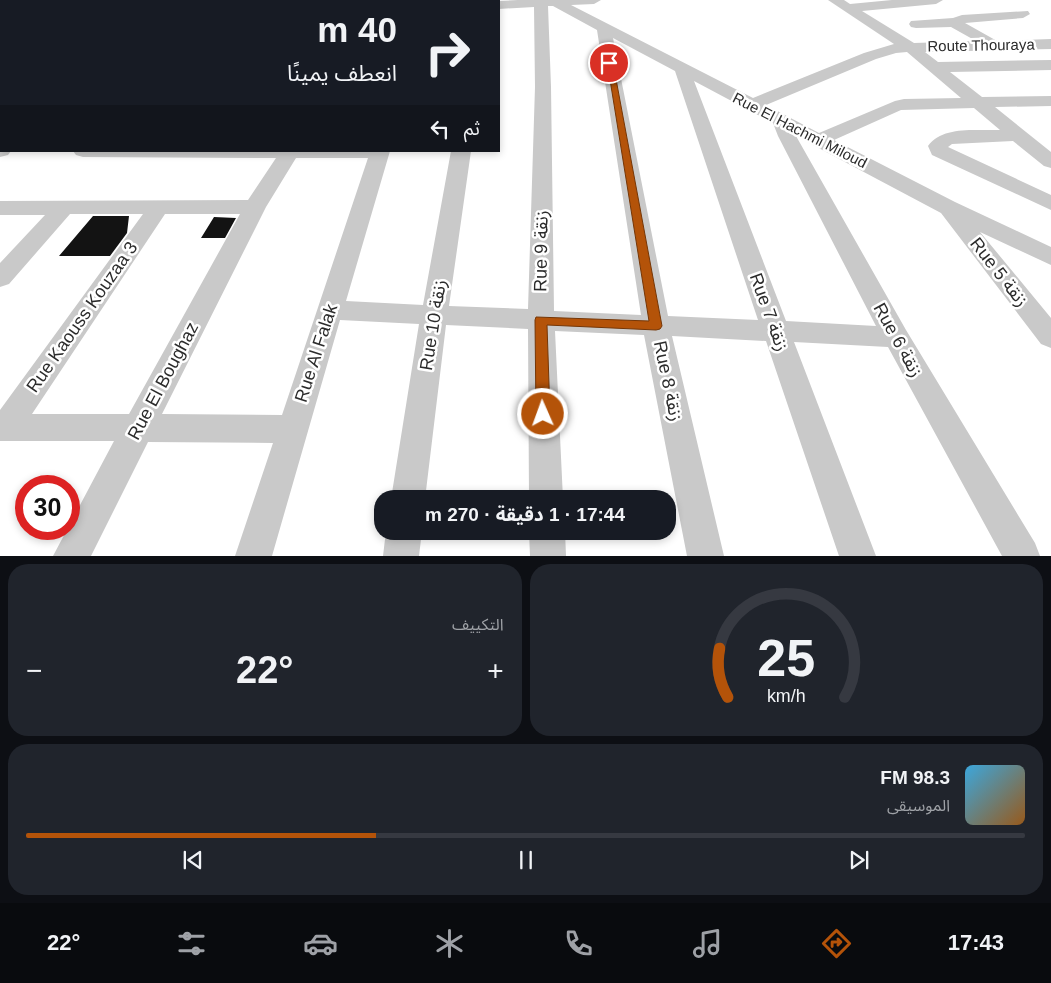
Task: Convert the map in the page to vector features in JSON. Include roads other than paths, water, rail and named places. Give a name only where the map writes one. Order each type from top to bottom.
[{"type":"street","points":[[500,5],[594,0]]},
{"type":"street","points":[[835,0],[910,47],[1051,162]]},
{"type":"street","points":[[848,8],[936,0]]},
{"type":"street","name":"Rue El Hachmi Miloud","points":[[549,2],[604,28],[947,206],[1051,257]]},
{"type":"street","name":"Rue 9 زنقة","points":[[546,490],[541,320],[543,87],[549,2]]},
{"type":"street","points":[[916,24],[956,22],[962,19],[1027,17],[1008,2]]},
{"type":"street","points":[[956,22],[956,24],[993,45]]},
{"type":"street","name":"Rue 8 زنقة","points":[[604,28],[656,326],[706,556]]},
{"type":"street","name":"Route Thouraya","points":[[752,106],[879,53],[910,47],[993,45],[1049,39]]},
{"type":"street","points":[[935,67],[1051,65]]},
{"type":"street","name":"Rue 7 زنقة","points":[[682,69],[693,104],[858,556]]},
{"type":"street","points":[[819,140],[895,106],[915,103],[1047,104]]},
{"type":"street","name":"Rue 6 زنقة","points":[[780,120],[786,136],[896,337],[1022,556]]},
{"type":"street","points":[[1018,135],[958,137],[944,140],[938,146],[939,151],[1051,203]]},
{"type":"street","points":[[290,152],[380,152]]},
{"type":"street","name":"Rue El Boughaz","points":[[71,556],[255,207],[290,152]]},
{"type":"street","name":"Rue Al Falak","points":[[252,556],[380,152]]},
{"type":"street","name":"Rue 10 زنقة","points":[[409,490],[434,315],[461,152]]},
{"type":"street","name":"Rue 5 زنقة","points":[[947,206],[1051,337]]},
{"type":"street","name":"Rue Kaouss Kouzaa 3","points":[[3,427],[159,207]]},
{"type":"street","points":[[0,208],[255,207]]},
{"type":"street","points":[[0,278],[64,208]]},
{"type":"street","points":[[330,310],[896,337]]},
{"type":"street","points":[[3,427],[292,429]]},
{"type":"street","points":[[400,556],[403,540]]},
{"type":"street","points":[[547,540],[548,556]]}]
